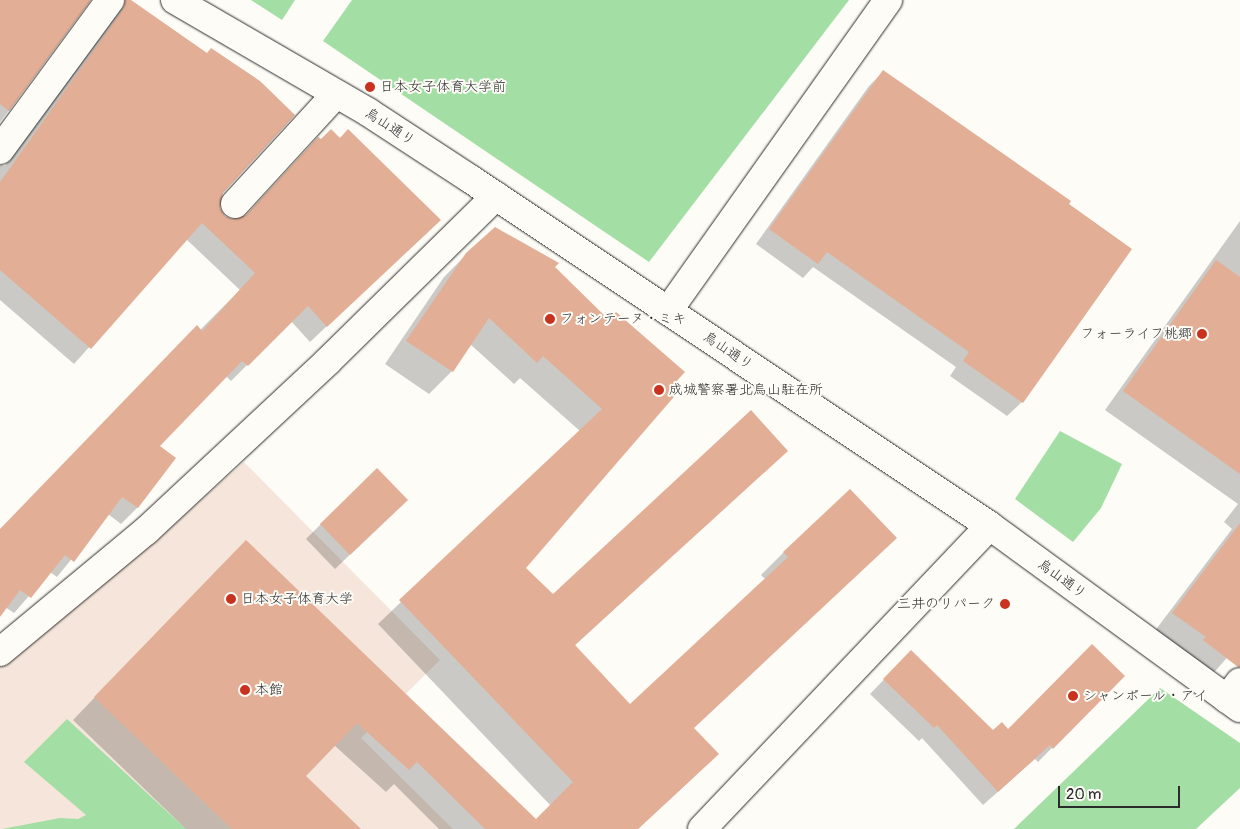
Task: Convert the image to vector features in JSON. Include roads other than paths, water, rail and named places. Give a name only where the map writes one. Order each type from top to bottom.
[{"type":"street","points":[[0,150],[110,0]]},
{"type":"street","name":"烏山通り","points":[[175,0],[336,94],[496,196],[990,526],[1236,696]]},
{"type":"street","points":[[668,311],[888,0]]},
{"type":"street","points":[[235,204],[336,94]]},
{"type":"street","points":[[2,648],[153,525],[327,362],[496,196]]},
{"type":"street","points":[[702,829],[990,526]]},
{"type":"place","name":"日本女子体育大学前","points":[[370,87]]},
{"type":"place","name":"フォンテーヌ・ミキ","points":[[550,319]]},
{"type":"place","name":"フォーライフ桃郷","points":[[1202,334]]},
{"type":"place","name":"成城警察署北烏山駐在所","points":[[659,390]]},
{"type":"place","name":"日本女子体育大学","points":[[231,599]]},
{"type":"place","name":"三井のリパーク","points":[[1005,604]]},
{"type":"place","name":"本館","points":[[245,690]]},
{"type":"place","name":"シャンポール・アイ","points":[[1073,696]]}]
